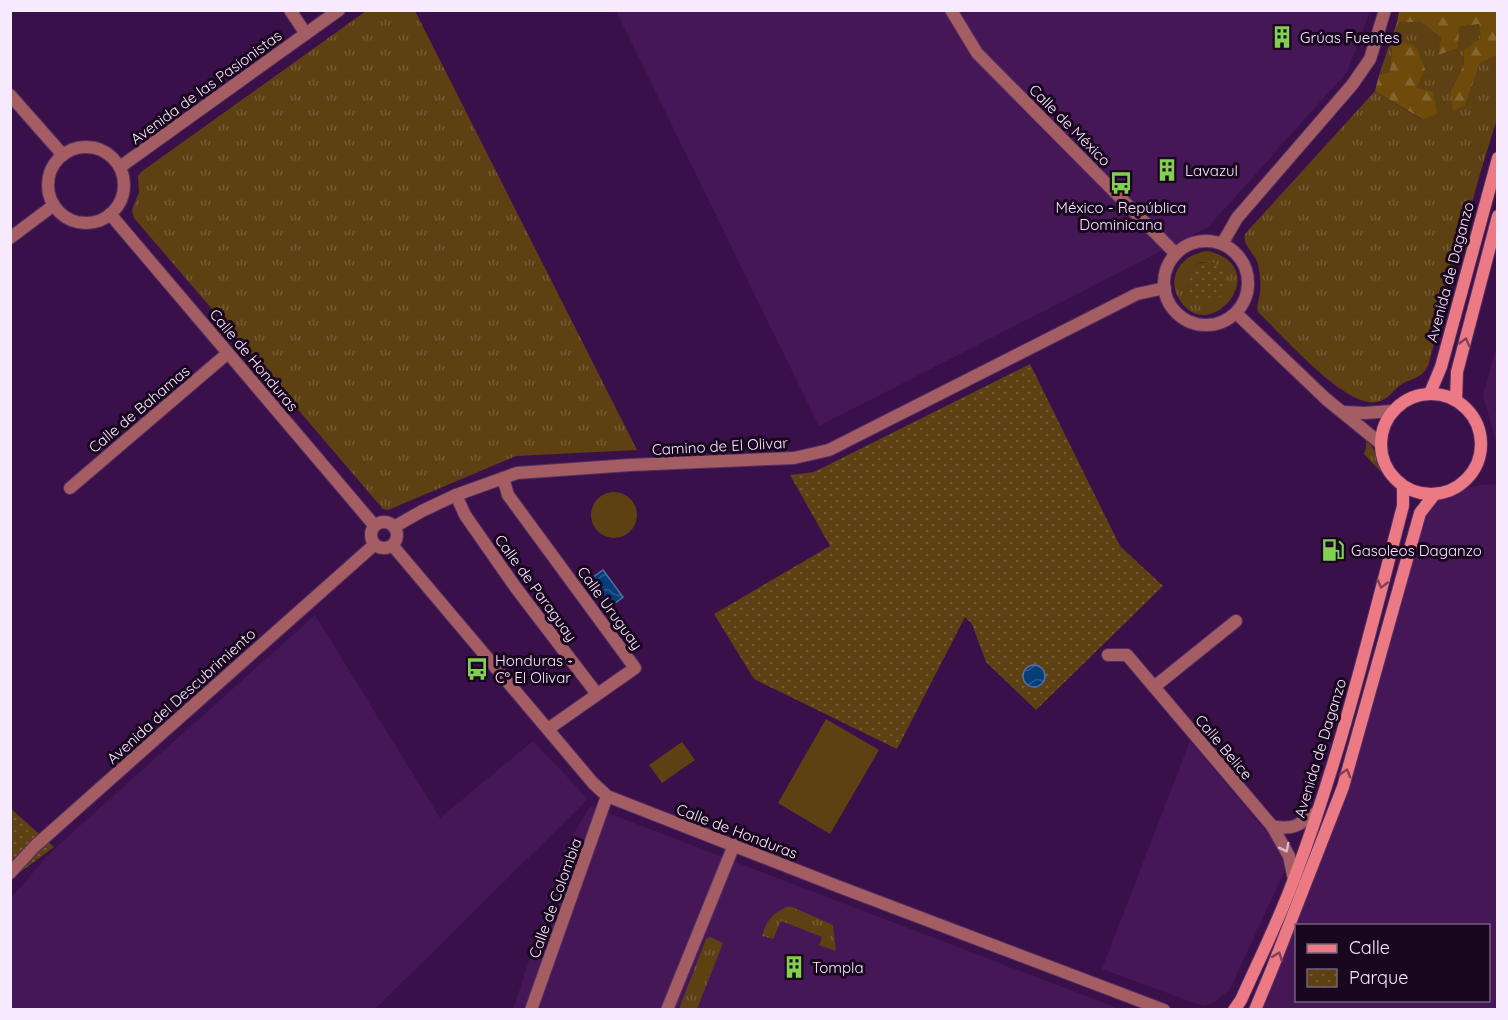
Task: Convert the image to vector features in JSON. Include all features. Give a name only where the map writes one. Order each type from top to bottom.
[{"type":"main road","name":"Avenida de Daganzo","points":[[1430,393],[1441,367],[1497,158]]},
{"type":"main road","name":"Avenida de Daganzo","points":[[1456,400],[1457,372],[1497,216]]},
{"type":"main road","points":[[1430,393],[1456,400],[1470,412],[1479,428],[1481,446],[1478,464],[1467,479],[1452,490],[1434,495],[1418,493],[1403,486],[1386,467],[1382,456],[1380,443],[1386,420],[1403,401],[1416,395],[1430,393]]},
{"type":"main road","name":"Avenida de Daganzo","points":[[1234,1010],[1243,996],[1294,880],[1317,812],[1345,722],[1401,515],[1403,486]]},
{"type":"main road","name":"Avenida de Daganzo","points":[[1255,1010],[1343,787],[1420,513],[1434,495]]},
{"type":"street","points":[[290,10],[306,34]]},
{"type":"street","name":"Avenida de las Pasionistas","points":[[120,167],[339,10]]},
{"type":"street","name":"Calle de México","points":[[951,10],[977,53],[1176,254]]},
{"type":"street","points":[[1222,244],[1237,218],[1352,85],[1370,59],[1385,10]]},
{"type":"street","points":[[10,95],[63,154]]},
{"type":"street","points":[[94,147],[113,158],[120,167],[124,180],[123,193],[118,205],[110,214],[99,220],[86,223],[73,220],[62,214],[49,195],[50,172],[63,154],[72,149],[94,147]]},
{"type":"street","points":[[10,238],[54,205]]},
{"type":"street","name":"Calle de Honduras","points":[[110,214],[374,525]]},
{"type":"street","points":[[1210,241],[1222,244],[1242,261],[1247,274],[1248,288],[1244,301],[1236,313],[1212,325],[1188,321],[1177,314],[1169,302],[1165,288],[1165,274],[1170,262],[1186,246],[1197,242],[1210,241]]},
{"type":"street","name":"Camino de El Olivar","points":[[394,527],[456,495],[517,473],[794,458],[829,450],[1137,294],[1165,288]]},
{"type":"street","points":[[1236,313],[1326,399],[1380,443]]},
{"type":"street","name":"Calle de Bahamas","points":[[70,488],[228,353]]},
{"type":"street","points":[[1344,412],[1392,411]]},
{"type":"street","name":"Calle Uruguay","points":[[503,478],[508,495],[635,668],[548,729]]},
{"type":"street","name":"Calle de Paraguay","points":[[456,495],[465,515],[516,588],[597,694]]},
{"type":"street","points":[[388,522],[394,527],[397,540],[393,546],[380,549],[374,545],[370,539],[374,525],[388,522]]},
{"type":"street","name":"Avenida del Descubrimiento","points":[[10,873],[35,846],[374,545]]},
{"type":"street","name":"Calle de Honduras","points":[[393,546],[592,783],[607,796],[1164,1010]]},
{"type":"street","points":[[1154,687],[1236,621]]},
{"type":"street","name":"Calle Belice","points":[[1108,655],[1127,655],[1272,826],[1289,856],[1294,880]]},
{"type":"street","name":"Calle de Colombia","points":[[531,1010],[607,796]]},
{"type":"street","points":[[1272,826],[1292,828],[1317,812]]},
{"type":"street","points":[[667,1010],[734,845]]},
{"type":"shaded area","points":[[616,11],[1370,11],[1347,72],[1208,227],[819,426]]},
{"type":"shaded area","points":[[1497,345],[1497,445],[1483,395]]},
{"type":"shaded area","points":[[1497,484],[1497,1009],[1255,1010],[1343,787],[1420,513],[1434,495]]},
{"type":"shaded area","points":[[315,615],[440,818],[533,741],[588,799],[375,1009],[11,1009],[11,898],[53,850]]},
{"type":"shaded area","points":[[1190,741],[1281,849],[1285,870],[1230,989],[1215,1002],[1203,1006],[1102,969]]},
{"type":"shaded area","points":[[590,806],[1120,1009],[513,1010],[565,849]]},
{"type":"green space","points":[[366,11],[415,11],[637,450],[516,456],[388,510],[383,509],[134,218],[132,210],[139,192],[138,176],[141,172]]},
{"type":"green space","points":[[1399,11],[1497,11],[1497,55],[1480,63],[1465,106],[1453,110],[1451,90],[1464,64],[1463,50],[1481,38],[1479,24],[1459,27],[1458,48],[1438,55],[1441,38],[1421,22],[1397,22]]},
{"type":"green space","points":[[1397,22],[1421,22],[1441,38],[1439,55],[1459,27],[1479,24],[1482,38],[1463,50],[1464,64],[1451,90],[1465,106],[1480,63],[1497,55],[1497,119],[1428,366],[1418,377],[1399,386],[1387,398],[1377,402],[1364,401],[1332,382],[1314,368],[1258,312],[1259,267],[1245,242],[1245,234],[1375,91],[1421,119],[1416,88],[1390,72],[1379,75]]},
{"type":"green space","points":[[1401,40],[1416,47],[1425,69],[1416,88],[1433,92],[1437,114],[1422,119],[1375,91],[1379,75],[1390,72],[1393,45]]},
{"type":"green space","points":[[1208,251],[1228,260],[1236,272],[1237,286],[1230,300],[1219,310],[1206,315],[1192,312],[1179,299],[1174,282],[1179,267],[1191,256]],"holes":[[[1202,262],[1215,263],[1188,289],[1188,276],[1194,266]]]},
{"type":"green space","points":[[1207,262],[1215,263],[1221,268],[1226,274],[1226,290],[1221,296],[1215,301],[1207,302],[1199,301],[1193,296],[1188,290],[1187,282],[1188,274],[1193,268],[1199,263]]},
{"type":"green space","points":[[1030,364],[1120,546],[1163,586],[1036,710],[986,662],[972,624],[965,617],[897,749],[754,679],[714,614],[830,546],[790,475],[814,472]]},
{"type":"green space","points":[[1366,441],[1374,451],[1382,473],[1364,454]]},
{"type":"green space","points":[[614,492],[630,499],[637,515],[630,531],[614,538],[598,531],[591,515],[598,499]]},
{"type":"green space","points":[[826,719],[879,750],[830,834],[778,803]]},
{"type":"green space","points":[[682,742],[695,760],[662,783],[649,765]]},
{"type":"green space","points":[[10,808],[54,847],[11,879],[10,879]]},
{"type":"green space","points":[[786,907],[792,907],[833,925],[836,951],[819,945],[822,937],[781,921],[773,939],[762,936],[770,918]]},
{"type":"green space","points":[[710,937],[723,943],[697,1009],[679,1009],[706,939]]},
{"type":"water","points":[[603,570],[623,597],[610,607],[589,580]]},
{"type":"water","points":[[1034,665],[1042,668],[1045,676],[1042,684],[1034,687],[1026,684],[1023,676],[1026,668]]},
{"type":"place","name":"Grúas Fuentes","points":[[1282,37]]},
{"type":"place","name":"Lavazul","points":[[1167,170]]},
{"type":"place","name":"México - República Dominicana","points":[[1121,183]]},
{"type":"place","name":"Gasoleos Daganzo","points":[[1333,550]]},
{"type":"place","name":"Honduras - Cº El Olivar","points":[[477,669]]},
{"type":"place","name":"Tompla","points":[[794,967]]}]
